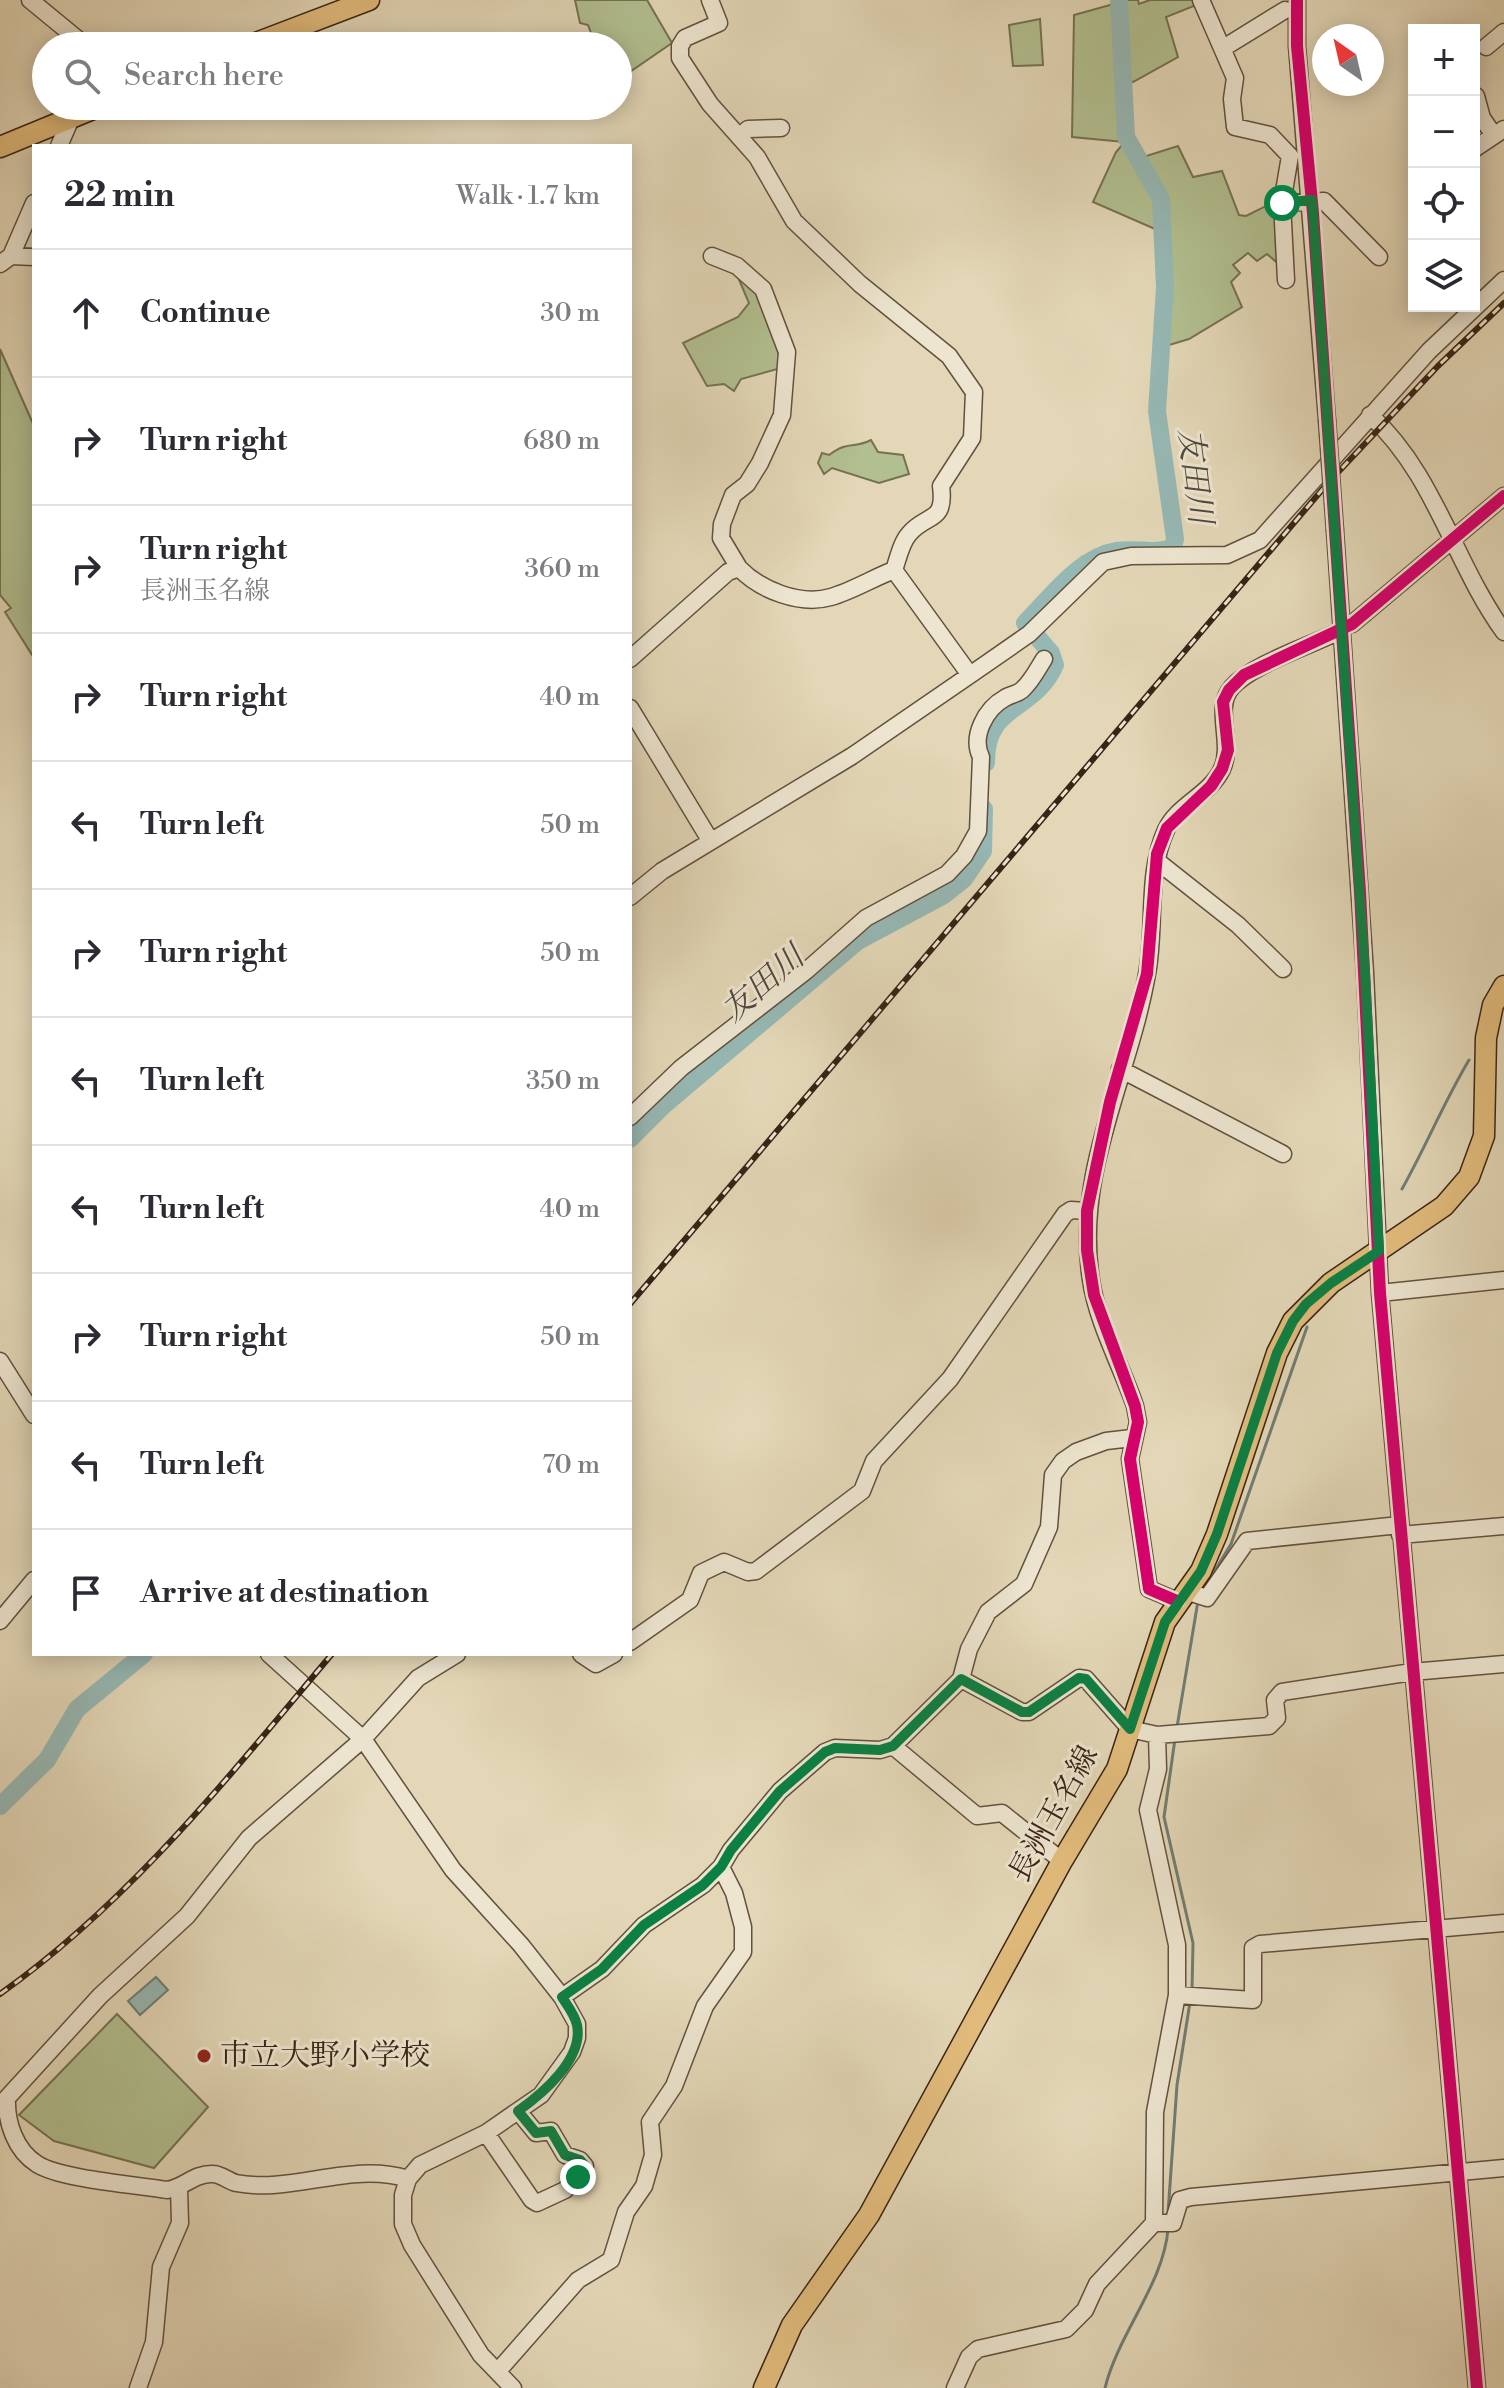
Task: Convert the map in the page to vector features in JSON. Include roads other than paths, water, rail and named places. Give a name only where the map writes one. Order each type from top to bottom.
[{"type":"main road","points":[[280,32],[340,6],[369,0]]},
{"type":"main road","points":[[0,147],[63,120]]},
{"type":"main road","name":"長洲玉名線","points":[[764,2388],[792,2325],[869,2215],[1062,1861],[1117,1769],[1165,1622],[1190,1596],[1217,1534],[1277,1353],[1293,1321],[1306,1304],[1331,1283],[1444,1206],[1469,1177],[1484,1136],[1486,1038],[1503,992]]},
{"type":"street","points":[[30,0],[69,32]]},
{"type":"street","points":[[710,0],[719,23],[685,38],[680,46],[680,58],[710,104],[757,157],[794,221],[860,284],[949,356],[974,392],[972,438],[941,486],[943,502],[937,515],[912,530],[894,570],[829,598],[803,599],[752,582],[739,568],[721,538],[722,524],[733,495],[747,484],[760,463],[782,415],[787,352],[763,289],[737,266],[712,256]]},
{"type":"street","points":[[1201,0],[1225,47],[1235,78],[1232,99],[1235,127],[1270,135],[1290,156],[1282,203],[1286,280]]},
{"type":"street","points":[[1225,47],[1291,5],[1312,200],[1335,531],[1365,972],[1380,1293],[1412,1672],[1439,1930],[1477,2388]]},
{"type":"street","points":[[1486,47],[1504,32]]},
{"type":"street","points":[[1480,111],[1482,118],[1499,132],[1480,145]]},
{"type":"street","points":[[60,144],[70,120]]},
{"type":"street","points":[[739,137],[748,129],[781,128]]},
{"type":"street","points":[[1282,203],[1324,201],[1379,257]]},
{"type":"street","points":[[6,260],[32,207]]},
{"type":"street","points":[[6,260],[32,257]]},
{"type":"street","points":[[632,890],[852,756],[970,675],[1031,632],[1103,562],[1131,556],[1227,555],[1260,540],[1429,351],[1504,280]]},
{"type":"street","points":[[1370,415],[1389,434],[1428,490],[1504,632]]},
{"type":"street","points":[[1352,624],[1504,496]]},
{"type":"street","points":[[632,657],[728,572],[739,568]]},
{"type":"street","points":[[894,570],[970,675]]},
{"type":"street","points":[[1333,634],[1244,675],[1229,690],[1223,702],[1228,750],[1222,769],[1211,786],[1167,828],[1157,861],[1147,974],[1120,1069],[1087,1211],[1087,1250],[1094,1295],[1135,1406],[1138,1422],[1132,1438],[1130,1459],[1149,1589],[1207,1598],[1232,1568],[1247,1541],[1504,1526]]},
{"type":"street","points":[[632,1115],[681,1068],[806,971],[866,918],[947,874],[964,856],[978,831],[981,757],[977,748],[983,720],[1005,698],[1018,693],[1030,682],[1044,659]]},
{"type":"street","points":[[632,711],[710,840]]},
{"type":"street","points":[[1157,861],[1238,925],[1283,969]]},
{"type":"street","points":[[1120,1069],[1283,1154]]},
{"type":"street","points":[[632,1641],[690,1600],[701,1573],[724,1562],[748,1572],[756,1571],[862,1491],[874,1461],[950,1379],[1065,1214],[1071,1210],[1087,1211]]},
{"type":"street","points":[[1380,1293],[1504,1280]]},
{"type":"street","points":[[0,1361],[32,1412]]},
{"type":"street","points":[[562,1997],[602,1969],[644,1925],[703,1885],[721,1867],[731,1850],[780,1791],[825,1752],[835,1748],[880,1750],[893,1746],[961,1679],[969,1649],[988,1612],[1024,1584],[1049,1527],[1053,1475],[1076,1452],[1106,1441],[1132,1438]]},
{"type":"street","points":[[0,1621],[32,1582]]},
{"type":"street","points":[[271,1656],[363,1739],[453,1870],[521,1945],[562,1997],[577,2024],[577,2038],[572,2052],[549,2086],[486,2133],[420,2165],[408,2179],[403,2224],[412,2245],[481,2355],[513,2388]]},
{"type":"street","points":[[408,2179],[384,2172],[288,2182],[234,2183],[213,2174],[189,2179],[179,2188],[167,2190],[65,2173],[37,2164],[6,2122],[7,2098],[100,1996],[187,1916],[249,1838],[363,1739],[418,1678],[454,1656]]},
{"type":"street","points":[[584,1656],[596,1664],[610,1656]]},
{"type":"street","points":[[961,1679],[1022,1712],[1029,1712],[1079,1678],[1086,1679],[1130,1729],[1170,1733],[1269,1726],[1277,1718],[1275,1700],[1282,1692],[1412,1672],[1504,1664]]},
{"type":"street","points":[[1163,2223],[1155,2112],[1186,1996],[1148,1810],[1170,1733]]},
{"type":"street","points":[[893,1746],[977,1816],[1002,1813],[1062,1861]]},
{"type":"street","points":[[498,2371],[578,2280],[611,2260],[626,2212],[644,2186],[653,2155],[650,2122],[674,2086],[705,2006],[743,1952],[743,1927],[721,1867]]},
{"type":"street","points":[[1186,1996],[1253,2000],[1250,1956],[1253,1948],[1260,1944],[1504,1923]]},
{"type":"street","points":[[486,2133],[532,2200],[537,2203],[565,2190],[585,2166],[580,2160],[565,2155],[551,2131],[536,2133],[530,2129],[518,2111]]},
{"type":"street","points":[[955,2388],[969,2357],[978,2349],[1066,2329],[1076,2322],[1097,2284],[1163,2223],[1180,2200],[1504,2168]]},
{"type":"street","points":[[138,2388],[154,2342],[161,2267],[180,2223],[179,2188]]},
{"type":"water","points":[[156,1977],[168,1990],[140,2015],[128,2001]]},
{"type":"waterway","name":"友田川","points":[[986,763],[993,729],[1046,681],[1055,665],[1051,653],[1025,623],[1066,580],[1090,561],[1117,551],[1167,549],[1173,547],[1175,539],[1157,411],[1165,287],[1161,199],[1126,137],[1119,0]]},
{"type":"waterway","name":"友田川","points":[[632,1137],[663,1106],[858,941],[944,895],[964,879],[983,851],[984,809]]},
{"type":"waterway","points":[[1402,1189],[1469,1060]]},
{"type":"waterway","points":[[1203,1590],[1231,1544],[1307,1327]]},
{"type":"waterway","points":[[1177,1727],[1198,1601]]},
{"type":"waterway","name":"友田川","points":[[0,1806],[47,1760],[77,1709],[142,1656]]},
{"type":"waterway","points":[[1175,1739],[1164,1817],[1193,1943],[1192,1991]]},
{"type":"waterway","points":[[1168,2213],[1177,2085],[1190,2002]]},
{"type":"waterway","points":[[1105,2388],[1111,2368],[1158,2269],[1168,2229]]},
{"type":"railway","points":[[632,1302],[1327,484],[1438,366],[1504,303]]},
{"type":"railway","points":[[0,1994],[47,1958],[135,1878],[216,1790],[330,1656]]},
{"type":"place","name":"市立大野小学校","points":[[204,2056]]}]
